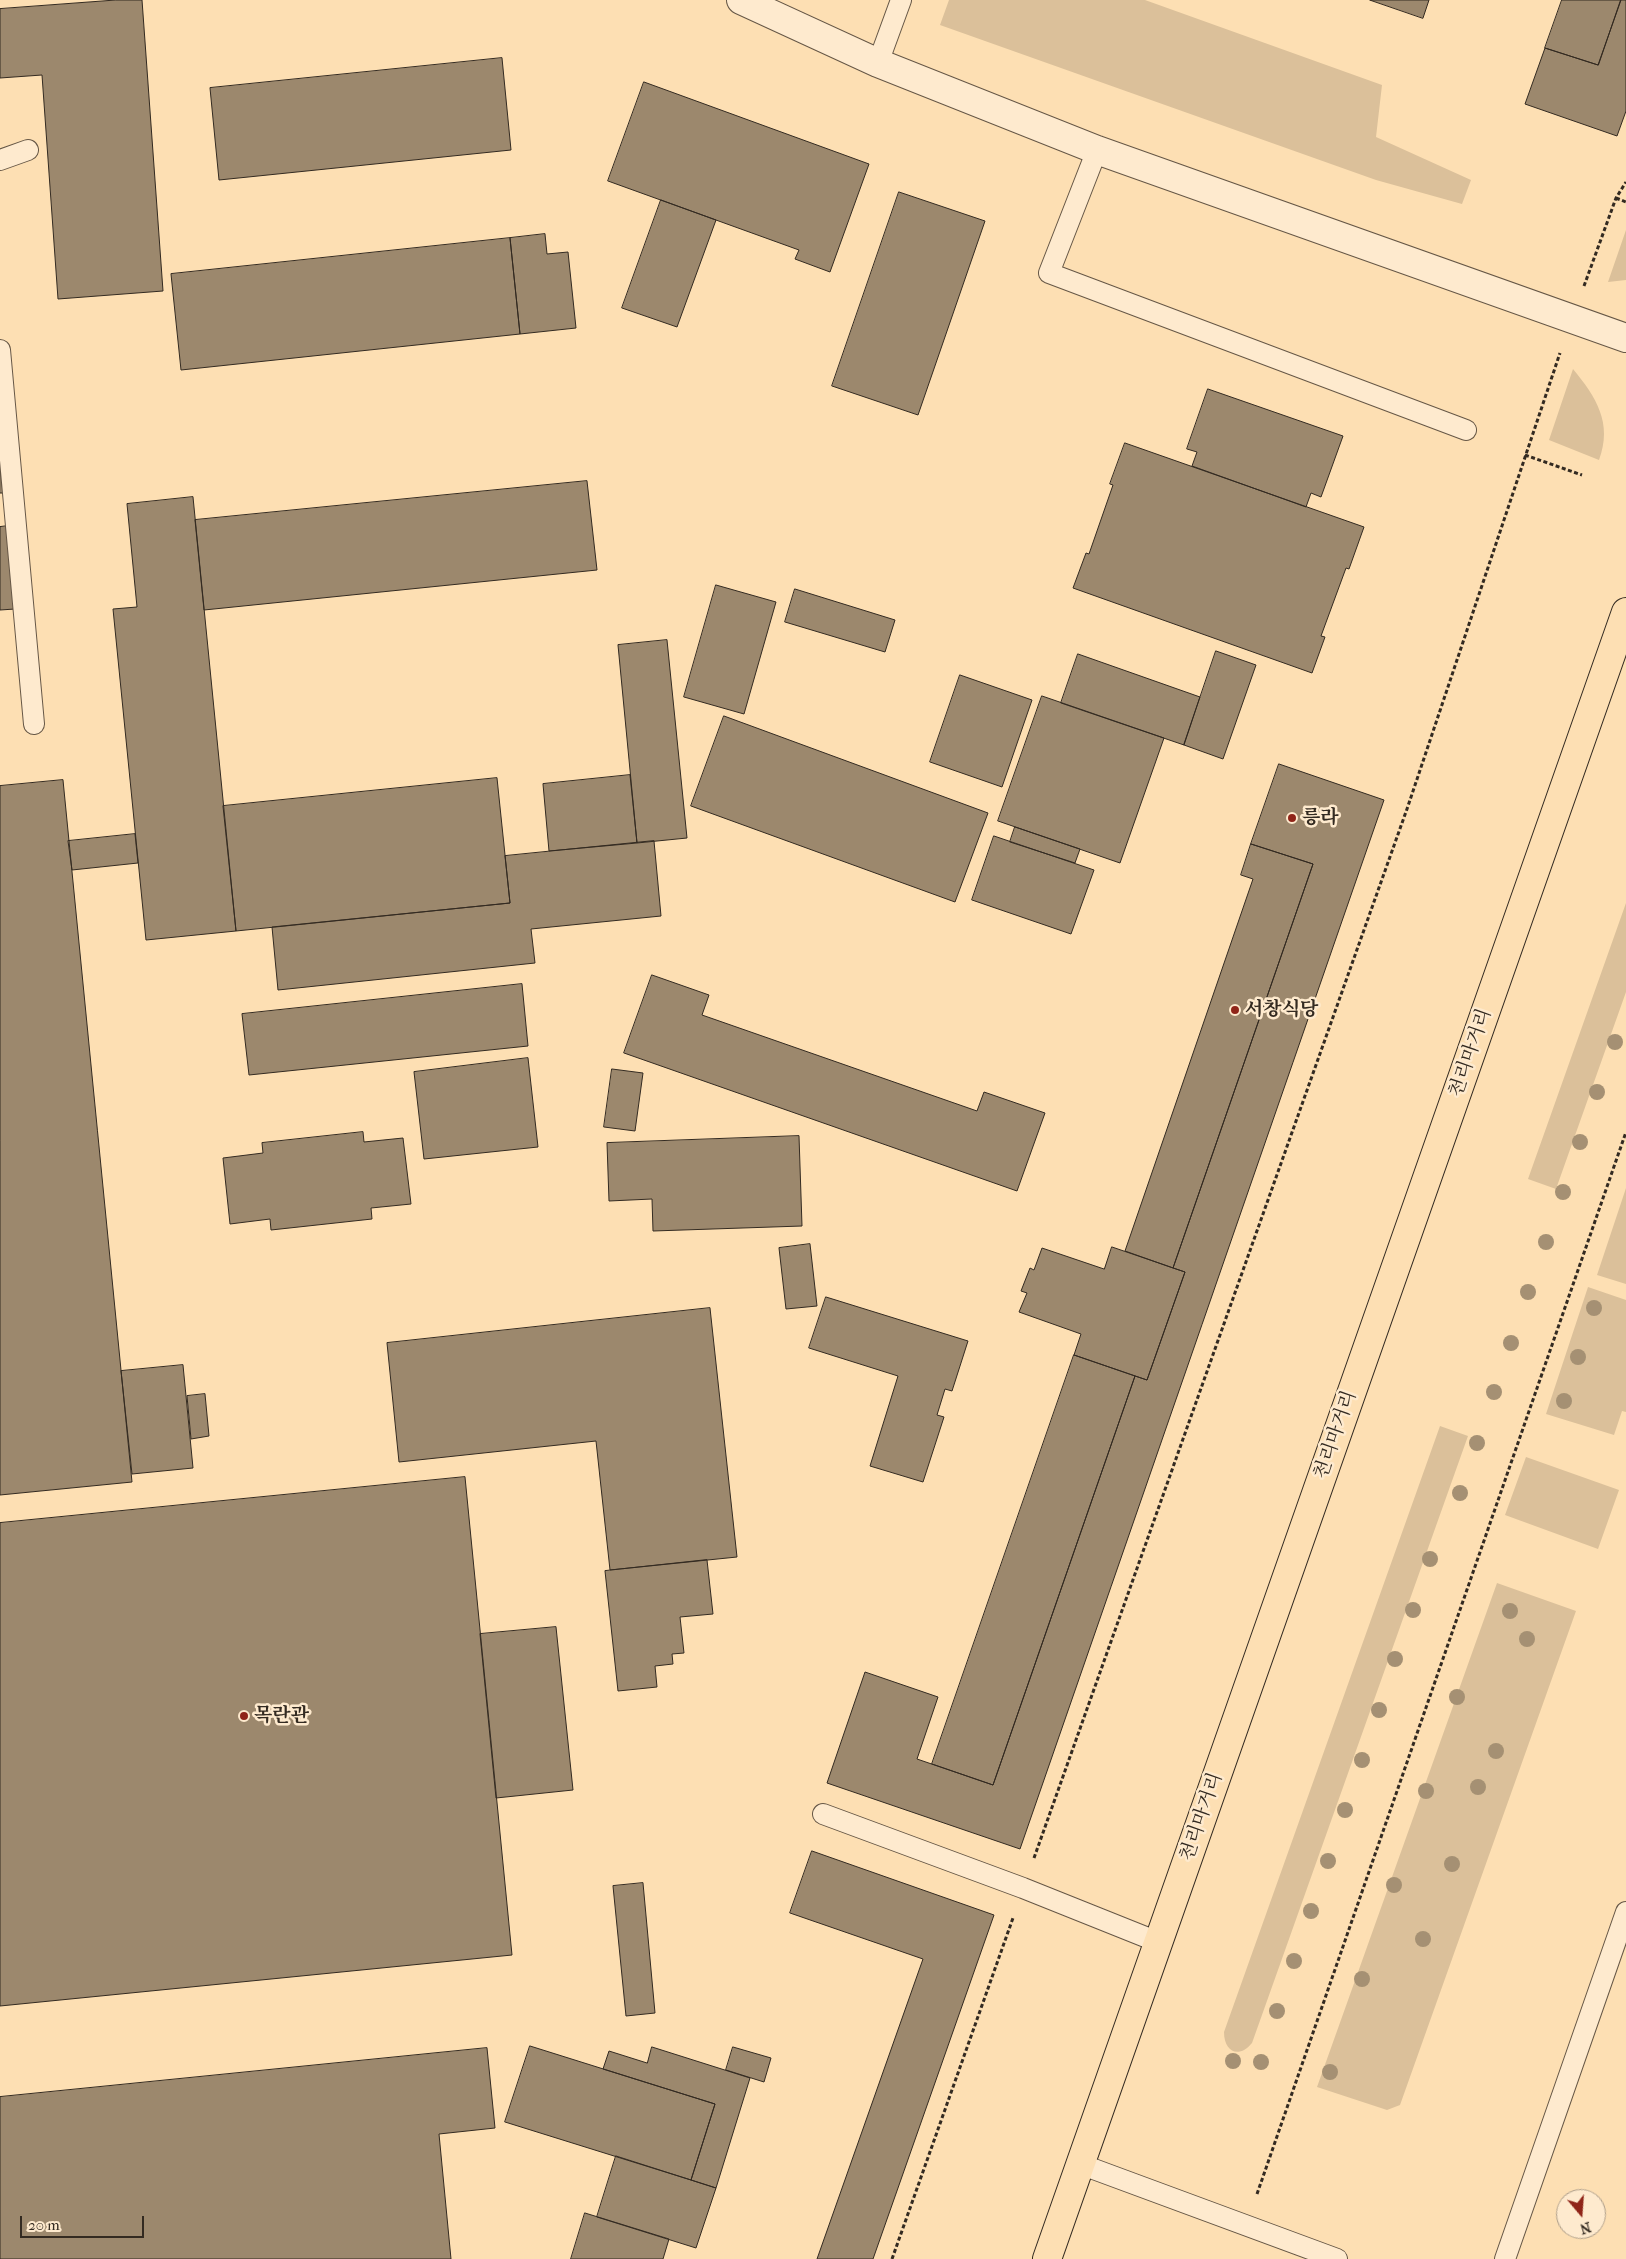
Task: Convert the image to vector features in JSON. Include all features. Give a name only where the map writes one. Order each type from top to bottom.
[{"type":"main road","name":"천리마거리","points":[[1047,2259],[1626,612]]},
{"type":"street","points":[[741,0],[878,63],[1097,150],[1626,338]]},
{"type":"lane","points":[[878,63],[900,0]]},
{"type":"lane","points":[[0,160],[28,150]]},
{"type":"lane","points":[[1097,150],[1049,273],[1466,430]]},
{"type":"lane","points":[[0,350],[34,724]]},
{"type":"lane","points":[[822,1814],[1023,1888],[1158,1942]]},
{"type":"lane","points":[[1505,2259],[1626,1912]]},
{"type":"lane","points":[[1080,2164],[1337,2259]]},
{"type":"path","points":[[892,2259],[1407,809],[1572,318],[1616,198],[1626,182]]},
{"type":"path","points":[[1616,198],[1626,202]]},
{"type":"path","points":[[1525,456],[1582,475]]},
{"type":"path","points":[[1246,2225],[1626,1132]]},
{"type":"shaded area","points":[[949,0],[1145,0],[1382,85],[1376,137],[1471,180],[1462,204],[1376,180],[940,25]]},
{"type":"shaded area","points":[[1626,230],[1626,280],[1608,282]]},
{"type":"shaded area","points":[[1573,369],[1589,390],[1600,411],[1604,434],[1599,460],[1549,440]]},
{"type":"shaded area","points":[[1626,903],[1626,992],[1556,1189],[1528,1179]]},
{"type":"shaded area","points":[[1626,1188],[1626,1284],[1597,1275]]},
{"type":"shaded area","points":[[1588,1287],[1626,1300],[1626,1412],[1622,1411],[1614,1435],[1546,1414]]},
{"type":"shaded area","points":[[1440,1426],[1468,1436],[1252,2043],[1242,2051],[1233,2051],[1227,2044],[1224,2032]]},
{"type":"shaded area","points":[[1526,1457],[1619,1490],[1598,1549],[1505,1515]]},
{"type":"shaded area","points":[[1497,1583],[1576,1611],[1400,2105],[1387,2110],[1317,2087]]},
{"type":"building","points":[[116,0],[142,0],[163,291],[58,299],[42,75],[0,78],[0,9]]},
{"type":"building","points":[[1370,0],[1429,0],[1423,18]]},
{"type":"building","points":[[1562,0],[1621,0],[1598,65],[1545,48]]},
{"type":"building","points":[[1621,0],[1626,0],[1626,111],[1617,136],[1525,104],[1545,48],[1598,65]]},
{"type":"building","points":[[502,58],[511,150],[219,180],[210,88]]},
{"type":"building","points":[[644,82],[869,164],[830,272],[795,259],[799,250],[608,181]]},
{"type":"building","points":[[899,192],[985,221],[918,415],[832,386]]},
{"type":"building","points":[[661,200],[716,220],[677,327],[622,308]]},
{"type":"building","points":[[545,234],[547,254],[568,252],[576,328],[520,334],[510,238]]},
{"type":"building","points":[[510,238],[520,334],[181,370],[171,274]]},
{"type":"building","points":[[1208,389],[1343,436],[1321,497],[1311,493],[1306,507],[1192,466],[1197,452],[1187,449]]},
{"type":"building","points":[[1125,443],[1364,527],[1349,569],[1346,568],[1321,636],[1325,637],[1312,673],[1073,588],[1086,553],[1089,554],[1113,485],[1110,484]]},
{"type":"building","points":[[0,462],[3,493],[0,493]]},
{"type":"building","points":[[587,481],[597,570],[204,610],[195,520]]},
{"type":"building","points":[[193,497],[236,931],[146,940],[113,609],[137,607],[127,504]]},
{"type":"building","points":[[8,526],[15,609],[0,610],[0,527]]},
{"type":"building","points":[[716,585],[776,602],[744,714],[684,697]]},
{"type":"building","points":[[795,589],[895,620],[885,652],[785,622]]},
{"type":"building","points":[[667,640],[687,838],[637,843],[618,645]]},
{"type":"building","points":[[1216,651],[1256,665],[1223,759],[1184,745]]},
{"type":"building","points":[[1078,654],[1200,697],[1184,745],[1061,703]]},
{"type":"building","points":[[960,675],[1032,700],[1002,787],[930,762]]},
{"type":"building","points":[[1042,696],[1164,738],[1120,863],[998,821]]},
{"type":"building","points":[[724,716],[988,813],[955,902],[691,806]]},
{"type":"building","points":[[1279,764],[1384,800],[1020,1849],[827,1783],[865,1672],[938,1697],[917,1759],[993,1785],[1135,1376],[1147,1380],[1185,1272],[1173,1268],[1313,864],[1251,844]]},
{"type":"building","points":[[630,775],[637,843],[549,851],[543,784]]},
{"type":"building","points":[[497,778],[510,903],[236,931],[223,806]]},
{"type":"building","points":[[63,780],[132,1482],[0,1495],[0,786]]},
{"type":"building","points":[[1015,827],[1080,849],[1075,863],[1010,842]]},
{"type":"building","points":[[135,834],[138,863],[72,870],[68,841]]},
{"type":"building","points":[[994,836],[1094,870],[1071,934],[972,900]]},
{"type":"building","points":[[654,841],[661,916],[531,929],[535,963],[278,990],[272,927],[510,903],[505,856]]},
{"type":"building","points":[[1251,844],[1313,864],[1173,1268],[1125,1251],[1253,879],[1241,875]]},
{"type":"building","points":[[652,975],[709,995],[702,1015],[977,1111],[984,1092],[1045,1113],[1017,1191],[624,1053]]},
{"type":"building","points":[[522,984],[528,1046],[249,1075],[242,1014]]},
{"type":"building","points":[[528,1058],[538,1147],[424,1159],[414,1072]]},
{"type":"building","points":[[612,1069],[643,1073],[635,1131],[604,1127]]},
{"type":"building","points":[[363,1132],[364,1142],[403,1138],[411,1204],[371,1208],[372,1219],[271,1230],[270,1219],[230,1224],[223,1158],[263,1153],[262,1143]]},
{"type":"building","points":[[799,1136],[802,1226],[653,1231],[652,1199],[609,1201],[607,1143]]},
{"type":"building","points":[[810,1244],[817,1306],[786,1309],[779,1248]]},
{"type":"building","points":[[1112,1247],[1185,1272],[1147,1380],[1074,1355],[1081,1334],[1019,1312],[1027,1293],[1021,1291],[1030,1268],[1034,1270],[1042,1248],[1104,1269]]},
{"type":"building","points":[[826,1297],[968,1341],[952,1391],[945,1389],[937,1415],[944,1417],[923,1482],[870,1466],[898,1376],[809,1348]]},
{"type":"building","points":[[710,1308],[737,1557],[610,1570],[596,1441],[399,1462],[387,1343]]},
{"type":"building","points":[[1074,1355],[1135,1376],[993,1785],[932,1764]]},
{"type":"building","points":[[183,1365],[193,1468],[132,1474],[121,1371]]},
{"type":"building","points":[[205,1394],[209,1436],[191,1439],[187,1396]]},
{"type":"building","name":"목란관","points":[[465,1477],[512,1955],[0,2006],[0,1523]]},
{"type":"building","points":[[707,1560],[713,1614],[680,1617],[684,1653],[672,1654],[673,1664],[655,1666],[657,1687],[618,1691],[605,1571]]},
{"type":"building","points":[[556,1627],[573,1790],[496,1798],[480,1634]]},
{"type":"building","points":[[812,1851],[994,1915],[873,2259],[817,2259],[923,1959],[790,1913]]},
{"type":"building","points":[[643,1883],[655,2013],[626,2016],[613,1886]]},
{"type":"building","points":[[530,2046],[715,2104],[691,2180],[505,2122]]},
{"type":"building","points":[[652,2047],[750,2078],[716,2188],[691,2180],[715,2104],[603,2069],[609,2051],[647,2063]]},
{"type":"building","points":[[733,2047],[771,2058],[764,2082],[726,2070]]},
{"type":"building","points":[[487,2048],[495,2128],[439,2134],[451,2259],[0,2259],[0,2097]]},
{"type":"building","points":[[616,2156],[716,2188],[696,2248],[597,2217]]},
{"type":"building","points":[[585,2213],[669,2239],[663,2259],[571,2259]]},
{"type":"place","name":"릉라","points":[[1292,818]]},
{"type":"place","name":"서창식당","points":[[1235,1010]]},
{"type":"place","name":"목란관","points":[[244,1716]]}]
